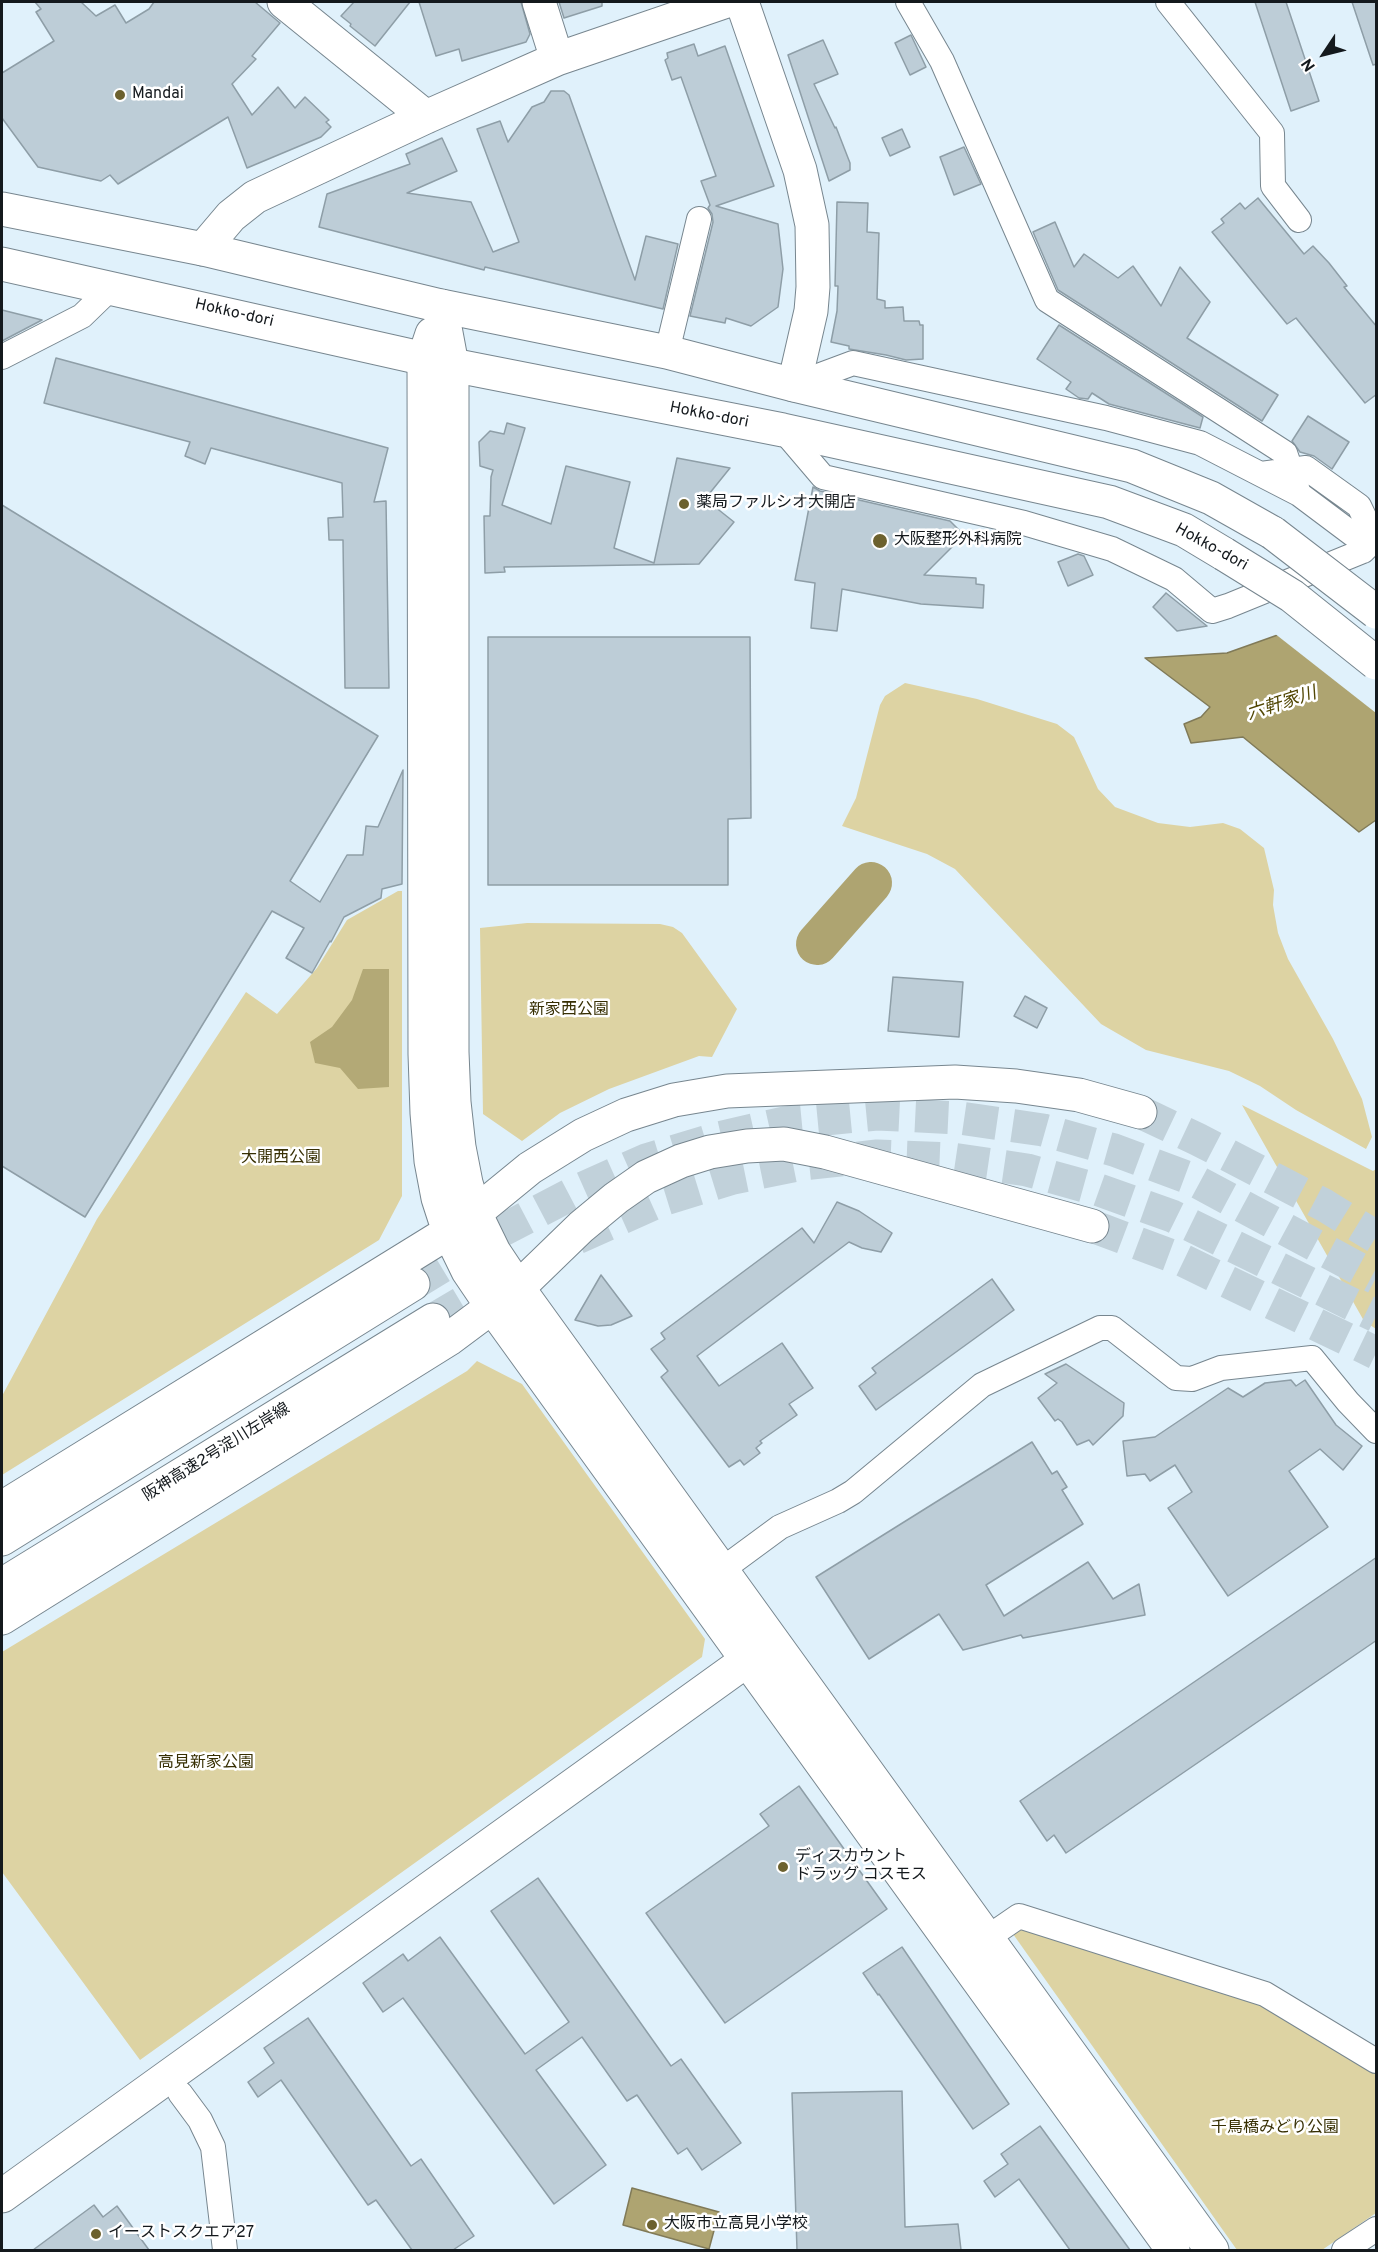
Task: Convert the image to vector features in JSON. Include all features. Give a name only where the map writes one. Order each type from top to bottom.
[{"type":"main road","points":[[285,2],[426,117]]},
{"type":"main road","points":[[539,2],[557,59]]},
{"type":"main road","points":[[203,249],[231,216],[255,197],[557,59],[724,2]]},
{"type":"main road","points":[[742,2],[801,170],[812,225],[811,311],[794,385]]},
{"type":"main road","points":[[2,209],[203,249],[441,306],[667,352],[794,385],[1132,466],[1211,498],[1273,533],[1377,612]]},
{"type":"main road","name":"Hokko-dori","points":[[2,264],[438,361],[783,430],[1109,502],[1184,530],[1224,554],[1292,596],[1377,663]]},
{"type":"main road","points":[[441,306],[438,361],[426,1101],[433,1170],[438,1198],[449,1232],[468,1271],[493,1308],[1173,2250]]},
{"type":"main road","points":[[438,361],[452,1052],[459,1147],[466,1184],[475,1213],[494,1252],[518,1288],[1212,2250]]},
{"type":"main road","points":[[2,1508],[449,1232],[530,1168],[583,1134],[635,1112],[674,1100],[727,1091],[955,1082],[1016,1086],[1079,1095],[1140,1112]]},
{"type":"main road","points":[[2,1618],[449,1339],[518,1288],[581,1227],[616,1198],[646,1177],[681,1161],[710,1152],[747,1146],[784,1144],[825,1152],[1092,1226]]},
{"type":"main road","points":[[2,1539],[413,1284]]},
{"type":"main road","name":"阪神高速2号淀川左岸線","points":[[2,1585],[433,1320]]},
{"type":"main road","points":[[2,2196],[773,1641]]},
{"type":"street","points":[[908,2],[942,61],[1047,300],[1285,453],[1299,494]]},
{"type":"street","points":[[1168,2],[1272,133],[1273,186],[1299,220]]},
{"type":"street","points":[[667,352],[699,219]]},
{"type":"street","points":[[2,357],[82,316],[112,287]]},
{"type":"street","points":[[794,385],[853,363],[1106,418],[1200,443],[1299,494],[1363,542],[1363,551]]},
{"type":"street","points":[[783,430],[823,477],[1024,523],[1112,549],[1174,579],[1212,611],[1363,551],[1376,539],[1359,506],[1306,468],[1261,474]]},
{"type":"street","points":[[695,1589],[780,1527],[853,1492],[982,1385],[1100,1328],[1112,1328],[1176,1378],[1192,1380],[1221,1368],[1312,1358],[1348,1402],[1377,1431]]},
{"type":"street","points":[[987,1938],[1019,1916],[1048,1925],[1265,1994],[1377,2061]]},
{"type":"street","points":[[180,2093],[200,2120],[213,2147],[225,2250]]},
{"type":"street","points":[[1344,2250],[1377,2229]]},
{"type":"green space","points":[[905,683],[977,699],[1057,724],[1074,737],[1098,789],[1115,807],[1158,823],[1190,827],[1223,823],[1240,829],[1264,848],[1274,890],[1273,905],[1278,933],[1288,959],[1333,1039],[1362,1099],[1372,1137],[1366,1149],[1296,1110],[1260,1086],[1229,1071],[1146,1050],[1101,1024],[955,869],[927,854],[842,826],[856,798],[880,705],[885,696]]},
{"type":"green space","name":"大開西公園","points":[[398,891],[402,891],[402,1196],[379,1240],[2,1475],[2,1396],[97,1219],[246,992],[277,1014],[317,968],[347,920]]},
{"type":"green space","name":"新家西公園","points":[[527,923],[660,924],[673,927],[682,933],[737,1009],[712,1057],[699,1056],[609,1089],[560,1113],[522,1141],[483,1114],[480,928]]},
{"type":"green space","points":[[1242,1105],[1373,1171],[1376,1169],[1376,1329],[1364,1321]]},
{"type":"green space","name":"高見新家公園","points":[[477,1361],[522,1384],[705,1639],[702,1657],[140,2060],[2,1872],[2,1652],[467,1371]]},
{"type":"green space","name":"千鳥橋みどり公園","points":[[1021,1927],[1268,2004],[1376,2072],[1376,2213],[1322,2250],[1237,2250],[1013,1934]]},
{"type":"shaded area","points":[[363,969],[389,969],[389,1087],[358,1089],[340,1068],[315,1063],[310,1042],[332,1027],[352,1000]]},
{"type":"water","name":"六軒家川","points":[[1376,600],[1376,820],[1359,832],[1243,737],[1191,743],[1184,724],[1201,717],[1210,707],[1145,658],[1227,653]]},
{"type":"water","points":[[632,2188],[719,2212],[709,2249],[623,2225]]},
{"type":"pier","points":[[1376,597],[1376,713],[1274,633]]},
{"type":"building","name":"Mandai","points":[[35,2],[81,2],[96,16],[115,5],[126,23],[149,9],[154,2],[255,2],[280,23],[252,56],[256,59],[232,84],[252,115],[278,87],[295,108],[305,97],[329,120],[326,122],[331,127],[321,137],[247,168],[228,117],[118,184],[110,175],[101,181],[38,167],[2,118],[2,73],[54,41],[36,12],[41,9]]},
{"type":"building","points":[[354,2],[410,2],[375,46],[341,16]]},
{"type":"building","points":[[419,2],[521,2],[530,34],[526,42],[462,61],[459,49],[436,56]]},
{"type":"building","points":[[559,2],[602,2],[602,6],[564,18]]},
{"type":"building","points":[[1255,2],[1286,2],[1319,101],[1291,111]]},
{"type":"building","points":[[1352,2],[1377,2],[1377,64],[1373,65]]},
{"type":"building","points":[[911,35],[926,67],[910,75],[895,43]]},
{"type":"building","points":[[823,40],[838,74],[814,84],[836,127],[850,163],[850,170],[829,181],[788,55]]},
{"type":"building","points":[[694,44],[698,56],[725,46],[774,186],[716,206],[778,224],[783,269],[778,307],[751,326],[726,318],[725,323],[690,316],[713,222],[708,208],[710,205],[701,181],[716,176],[681,77],[672,80],[665,60],[668,58],[667,53]]},
{"type":"building","points":[[551,91],[564,91],[569,95],[635,280],[646,236],[678,244],[663,309],[485,267],[484,270],[319,227],[327,194],[410,164],[406,154],[442,138],[457,171],[407,193],[471,202],[493,252],[519,242],[477,129],[500,121],[508,142],[532,107],[544,102]]},
{"type":"building","points":[[902,129],[910,147],[890,156],[882,138]]},
{"type":"building","points":[[964,147],[981,184],[954,195],[940,157]]},
{"type":"building","points":[[1258,198],[1304,254],[1313,246],[1329,263],[1347,286],[1344,287],[1377,327],[1377,394],[1365,403],[1296,318],[1287,324],[1212,232],[1224,223],[1221,219],[1240,203],[1245,209]]},
{"type":"building","points":[[837,202],[868,203],[867,232],[879,233],[877,299],[885,301],[885,308],[903,307],[904,321],[919,321],[920,325],[923,325],[923,359],[906,360],[849,349],[849,346],[831,342],[837,311],[838,286],[835,286]]},
{"type":"building","points":[[1055,222],[1074,267],[1084,254],[1118,278],[1133,266],[1161,306],[1180,267],[1210,302],[1187,338],[1278,395],[1262,421],[1058,290],[1033,232]]},
{"type":"building","points":[[2,310],[42,320],[2,341]]},
{"type":"building","points":[[1059,325],[1203,417],[1200,428],[1109,404],[1092,393],[1088,399],[1079,398],[1066,389],[1071,382],[1037,359]]},
{"type":"building","points":[[56,358],[388,448],[374,502],[386,501],[389,688],[345,688],[343,540],[329,540],[328,518],[343,517],[342,483],[211,448],[205,464],[185,456],[190,442],[44,403]]},
{"type":"building","points":[[1308,416],[1349,442],[1332,469],[1314,456],[1300,452],[1292,441]]},
{"type":"building","points":[[507,423],[525,428],[502,505],[551,524],[566,466],[630,482],[614,548],[654,563],[677,458],[730,468],[705,499],[734,522],[699,564],[504,567],[505,572],[485,573],[484,516],[490,516],[493,470],[480,466],[479,442],[490,431],[504,434]]},
{"type":"building","name":"大阪整形外科病院","points":[[813,487],[820,491],[950,521],[964,535],[924,575],[976,578],[976,584],[984,585],[983,608],[921,604],[842,589],[837,631],[811,628],[815,583],[795,580]]},
{"type":"building","points":[[2,505],[378,736],[290,881],[320,902],[347,855],[363,855],[366,826],[378,827],[403,770],[402,884],[382,889],[381,898],[344,917],[312,973],[286,958],[304,928],[272,911],[85,1217],[2,1166]]},
{"type":"building","points":[[1078,554],[1084,556],[1093,575],[1068,586],[1058,562]]},
{"type":"building","points":[[1166,593],[1207,626],[1177,631],[1153,607]]},
{"type":"building","points":[[488,637],[750,637],[751,818],[728,819],[728,885],[488,885]]},
{"type":"building","points":[[893,977],[963,982],[959,1037],[888,1031]]},
{"type":"building","points":[[1025,996],[1047,1008],[1037,1028],[1014,1016]]},
{"type":"building","points":[[837,1202],[859,1211],[892,1233],[881,1252],[862,1248],[849,1242],[697,1356],[719,1386],[782,1343],[813,1388],[789,1404],[797,1415],[760,1441],[762,1443],[756,1448],[760,1453],[744,1465],[740,1460],[729,1467],[661,1377],[668,1371],[651,1349],[665,1339],[661,1333],[802,1228],[814,1243]]},
{"type":"building","points":[[601,1275],[632,1316],[611,1325],[598,1326],[575,1320]]},
{"type":"building","points":[[992,1279],[1014,1310],[876,1410],[859,1386],[876,1373],[872,1368]]},
{"type":"building","points":[[1066,1364],[1124,1403],[1123,1416],[1093,1445],[1089,1440],[1077,1445],[1062,1422],[1058,1419],[1055,1421],[1038,1398],[1057,1383],[1045,1374]]},
{"type":"building","points":[[1291,1380],[1296,1386],[1305,1380],[1336,1425],[1362,1446],[1343,1470],[1320,1449],[1289,1471],[1328,1527],[1228,1596],[1168,1508],[1192,1492],[1175,1465],[1150,1481],[1145,1474],[1127,1476],[1123,1441],[1155,1437],[1228,1388],[1243,1397],[1265,1383]]},
{"type":"building","points":[[1032,1442],[1052,1474],[1057,1471],[1067,1487],[1062,1490],[1083,1524],[986,1585],[1004,1616],[1088,1562],[1113,1599],[1139,1584],[1145,1615],[1023,1638],[1021,1635],[963,1650],[939,1614],[869,1659],[816,1577]]},
{"type":"building","points":[[1377,1557],[1377,1640],[1066,1853],[1054,1835],[1047,1841],[1020,1801]]},
{"type":"building","name":"ディスカウント ドラッグ コスモス","points":[[799,1786],[887,1909],[725,2023],[646,1913],[769,1826],[760,1814]]},
{"type":"building","points":[[538,1878],[671,2066],[681,2059],[741,2143],[702,2170],[687,2148],[678,2154],[637,2095],[627,2101],[582,2037],[536,2070],[606,2165],[554,2204],[403,1998],[383,2012],[363,1983],[403,1954],[408,1961],[440,1937],[525,2054],[569,2022],[491,1911]]},
{"type":"building","points":[[902,1947],[1009,2104],[973,2129],[863,1973]]},
{"type":"building","points":[[308,2018],[411,2166],[421,2159],[474,2236],[453,2250],[412,2250],[376,2200],[368,2205],[281,2080],[258,2097],[248,2082],[274,2063],[264,2048]]},
{"type":"building","points":[[902,2091],[905,2227],[958,2224],[961,2250],[797,2250],[792,2093]]},
{"type":"building","points":[[1040,2126],[1130,2250],[1070,2250],[1019,2179],[995,2197],[984,2181],[1008,2164],[1001,2154]]},
{"type":"building","name":"イーストスクエア27","points":[[94,2205],[103,2217],[117,2206],[149,2250],[33,2250]]},
{"type":"waterway","points":[[817,944],[871,883]]},
{"type":"tunnel","points":[[1140,1112],[1324,1205],[1376,1237]]},
{"type":"tunnel","points":[[413,1284],[501,1231],[579,1190],[646,1160],[718,1138],[784,1123],[877,1114],[960,1118],[1043,1130],[1114,1150],[1192,1179],[1376,1278]]},
{"type":"tunnel","points":[[577,1238],[662,1200],[733,1178],[802,1164],[877,1156],[952,1159],[1027,1170],[1099,1190],[1172,1216],[1376,1316]]},
{"type":"tunnel","points":[[1092,1226],[1180,1259],[1376,1353]]},
{"type":"tunnel","points":[[433,1320],[505,1277]]},
{"type":"place","name":"Mandai","points":[[120,95]]},
{"type":"place","name":"薬局ファルシオ大開店","points":[[684,504]]},
{"type":"place","name":"大阪整形外科病院","points":[[880,541]]},
{"type":"place","name":"ディスカウント ドラッグ コスモス","points":[[783,1867]]},
{"type":"place","name":"大阪市立高見小学校","points":[[652,2225]]},
{"type":"place","name":"イーストスクエア27","points":[[96,2234]]}]
